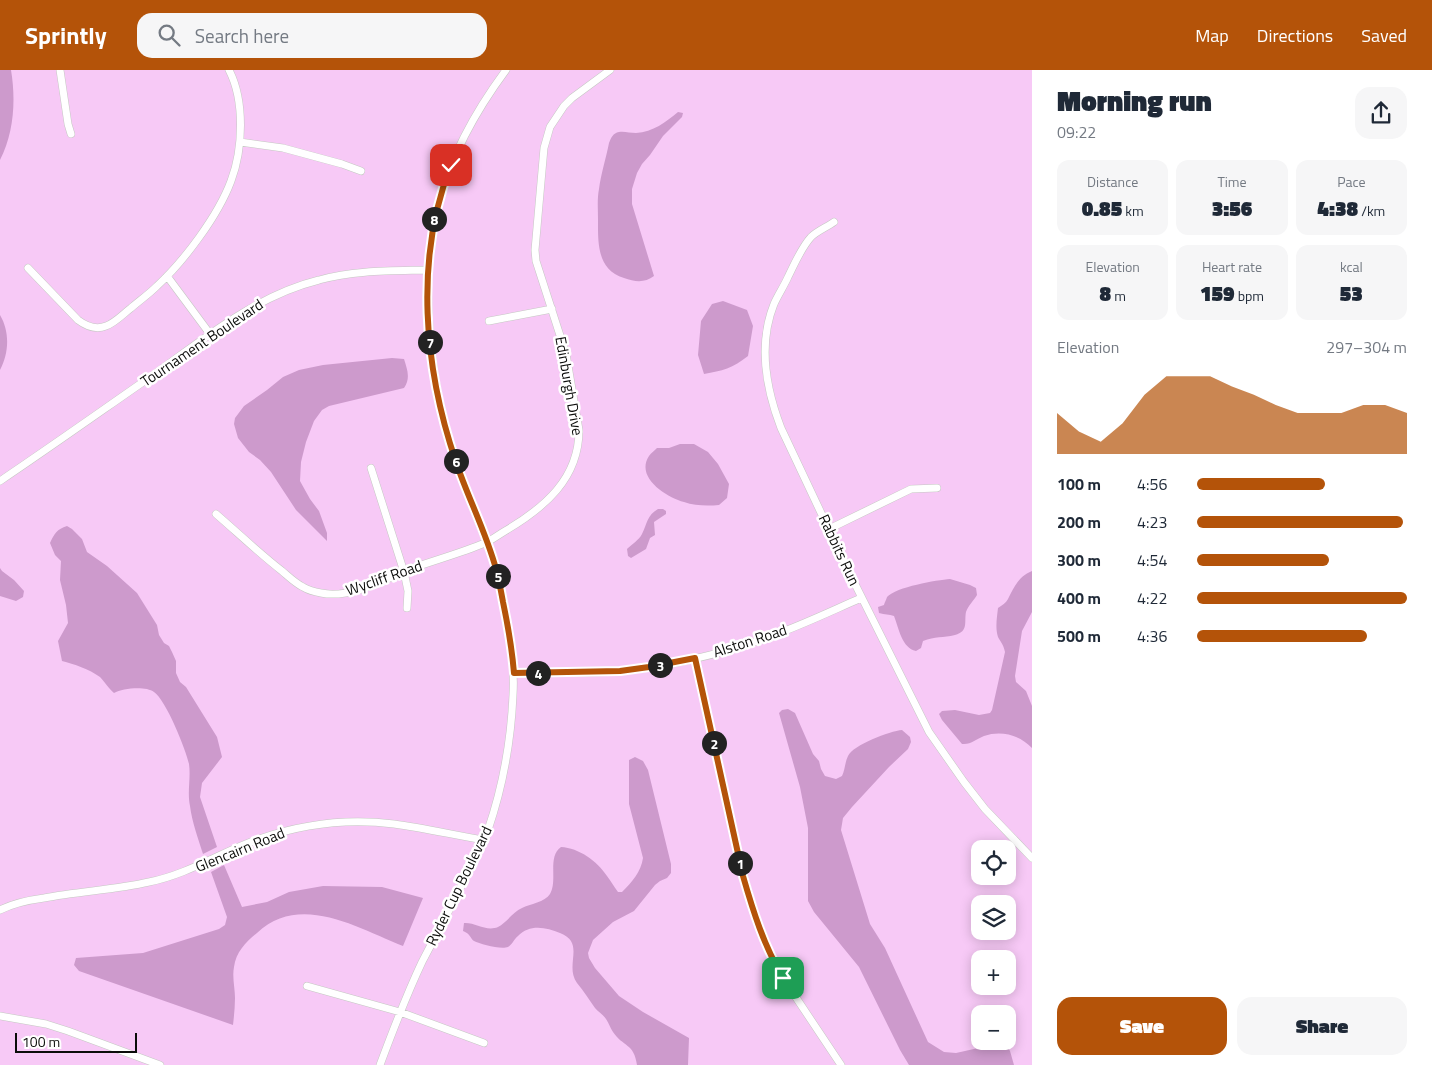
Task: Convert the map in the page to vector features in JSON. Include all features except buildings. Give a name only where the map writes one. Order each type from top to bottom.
[{"type":"street","points":[[60,70],[70,134]]},
{"type":"street","points":[[28,268],[78,320],[83,324],[94,327],[112,323],[156,287],[167,276],[214,216],[224,199],[234,171],[240,142],[240,113],[237,93],[229,70]]},
{"type":"street","name":"Ryder Cup Boulevard","points":[[380,1065],[421,964],[460,890],[488,831],[501,788],[510,738],[514,673],[511,642],[496,569],[456,463],[437,395],[433,373],[430,333],[429,270],[433,225],[445,181],[479,110],[506,70]]},
{"type":"street","name":"Edinburgh Drive","points":[[487,542],[528,517],[542,505],[566,477],[577,453],[579,430],[566,354],[538,272],[535,250],[544,148],[553,120],[572,98],[610,70]]},
{"type":"street","points":[[240,142],[284,148],[361,171]]},
{"type":"street","name":"Rabbits Run","points":[[834,222],[812,236],[800,253],[774,304],[765,350],[766,371],[774,408],[781,428],[861,598],[930,732],[943,754],[985,809],[1032,858]]},
{"type":"street","name":"Tournament Boulevard","points":[[0,481],[210,334],[272,297],[295,287],[343,274],[429,270]]},
{"type":"street","points":[[167,276],[210,334]]},
{"type":"street","points":[[489,321],[552,309]]},
{"type":"street","points":[[371,468],[404,572],[408,591],[407,608]]},
{"type":"street","points":[[829,529],[911,490],[937,488]]},
{"type":"street","name":"Wycliff Road","points":[[216,514],[302,587],[328,594],[345,594],[487,542]]},
{"type":"street","name":"Alston Road","points":[[514,673],[620,671],[695,658],[764,639],[861,598]]},
{"type":"street","points":[[695,658],[743,876],[757,922],[780,972],[841,1065]]},
{"type":"street","name":"Glencairn Road","points":[[0,910],[7,906],[46,897],[152,882],[175,876],[256,840],[294,828],[317,824],[382,823],[484,840]]},
{"type":"street","points":[[307,986],[400,1012],[484,1043]]},
{"type":"street","points":[[0,1016],[46,1024],[160,1065]]},
{"type":"shaded area","points":[[0,70],[1032,70],[1032,1065],[0,1065]]},
{"type":"shaded area","points":[[0,70],[11,70],[13,116],[5,150],[0,160]]},
{"type":"shaded area","points":[[678,112],[683,113],[682,117],[663,136],[642,164],[632,189],[632,204],[654,276],[643,281],[628,279],[615,274],[609,269],[604,262],[599,246],[598,197],[609,143],[612,136],[617,133],[636,133],[654,129]]},
{"type":"shaded area","points":[[723,301],[747,310],[753,326],[748,356],[727,368],[704,374],[698,355],[701,321],[712,304]]},
{"type":"shaded area","points":[[0,315],[7,335],[7,350],[0,370]]},
{"type":"shaded area","points":[[392,358],[404,359],[408,377],[404,388],[329,406],[322,410],[314,421],[306,442],[301,462],[300,481],[319,511],[327,533],[327,541],[296,510],[271,472],[249,452],[238,438],[234,424],[235,418],[244,406],[283,377],[299,370],[323,365]]},
{"type":"shaded area","points":[[680,444],[694,444],[708,452],[718,464],[729,484],[727,498],[719,505],[697,505],[669,496],[654,485],[649,478],[646,464],[649,456],[657,448],[669,448]]},
{"type":"shaded area","points":[[658,509],[663,509],[666,511],[666,514],[654,522],[655,535],[650,538],[646,549],[631,558],[628,556],[627,549],[641,536],[649,517]]},
{"type":"shaded area","points":[[67,526],[82,539],[87,552],[107,566],[137,593],[157,625],[159,635],[172,652],[176,661],[176,673],[180,682],[186,687],[217,737],[222,757],[202,783],[200,797],[217,847],[203,854],[191,812],[189,764],[180,737],[159,697],[150,690],[140,688],[114,693],[96,674],[62,661],[58,641],[68,623],[60,580],[61,561],[55,555],[50,543],[56,532]]},
{"type":"shaded area","points":[[0,568],[24,591],[23,597],[16,601],[0,596]]},
{"type":"shaded area","points":[[1032,571],[1032,612],[1022,631],[1015,676],[1016,682],[1026,691],[1032,706],[1032,748],[1016,737],[1003,734],[990,734],[971,743],[962,744],[939,714],[942,711],[955,710],[979,715],[990,713],[992,710],[1005,652],[997,634],[998,608],[1004,604],[1020,579]]},
{"type":"shaded area","points":[[950,579],[976,588],[977,595],[966,612],[964,629],[955,635],[923,641],[921,648],[916,651],[911,649],[904,642],[894,616],[879,613],[878,607],[884,605],[887,597],[899,590],[927,582]]},
{"type":"shaded area","points":[[788,709],[795,713],[825,776],[836,779],[842,776],[847,758],[851,752],[864,743],[902,730],[910,737],[911,742],[908,749],[843,818],[841,830],[870,924],[885,948],[928,1042],[944,1052],[956,1053],[971,1050],[1009,1050],[1014,1065],[909,1065],[859,967],[814,912],[808,901],[808,828],[800,787],[779,713],[782,710]]},
{"type":"shaded area","points":[[635,757],[643,761],[648,770],[671,864],[671,873],[667,878],[655,885],[634,911],[613,922],[593,940],[588,953],[595,968],[619,996],[689,1038],[688,1065],[637,1065],[636,1058],[631,1049],[617,1037],[605,1017],[595,1008],[577,983],[573,969],[572,942],[568,937],[549,929],[532,928],[522,932],[508,947],[501,948],[474,941],[463,931],[464,923],[485,928],[498,927],[519,910],[548,897],[553,882],[554,857],[561,847],[574,850],[593,860],[603,870],[618,892],[622,892],[633,881],[643,858],[629,804],[629,760]]},
{"type":"shaded area","points":[[224,865],[242,907],[267,902],[289,892],[323,886],[382,887],[423,898],[403,946],[329,917],[310,914],[292,915],[274,921],[249,940],[242,948],[235,962],[233,971],[235,1008],[233,1025],[79,971],[74,965],[76,958],[143,953],[219,929],[225,925],[227,917],[211,872]]},
{"type":"route","points":[[451,165],[438,203],[430,248],[428,297],[433,373],[444,424],[456,463],[496,569],[511,642],[514,673],[620,671],[695,658],[750,902],[762,935],[783,978]]}]
